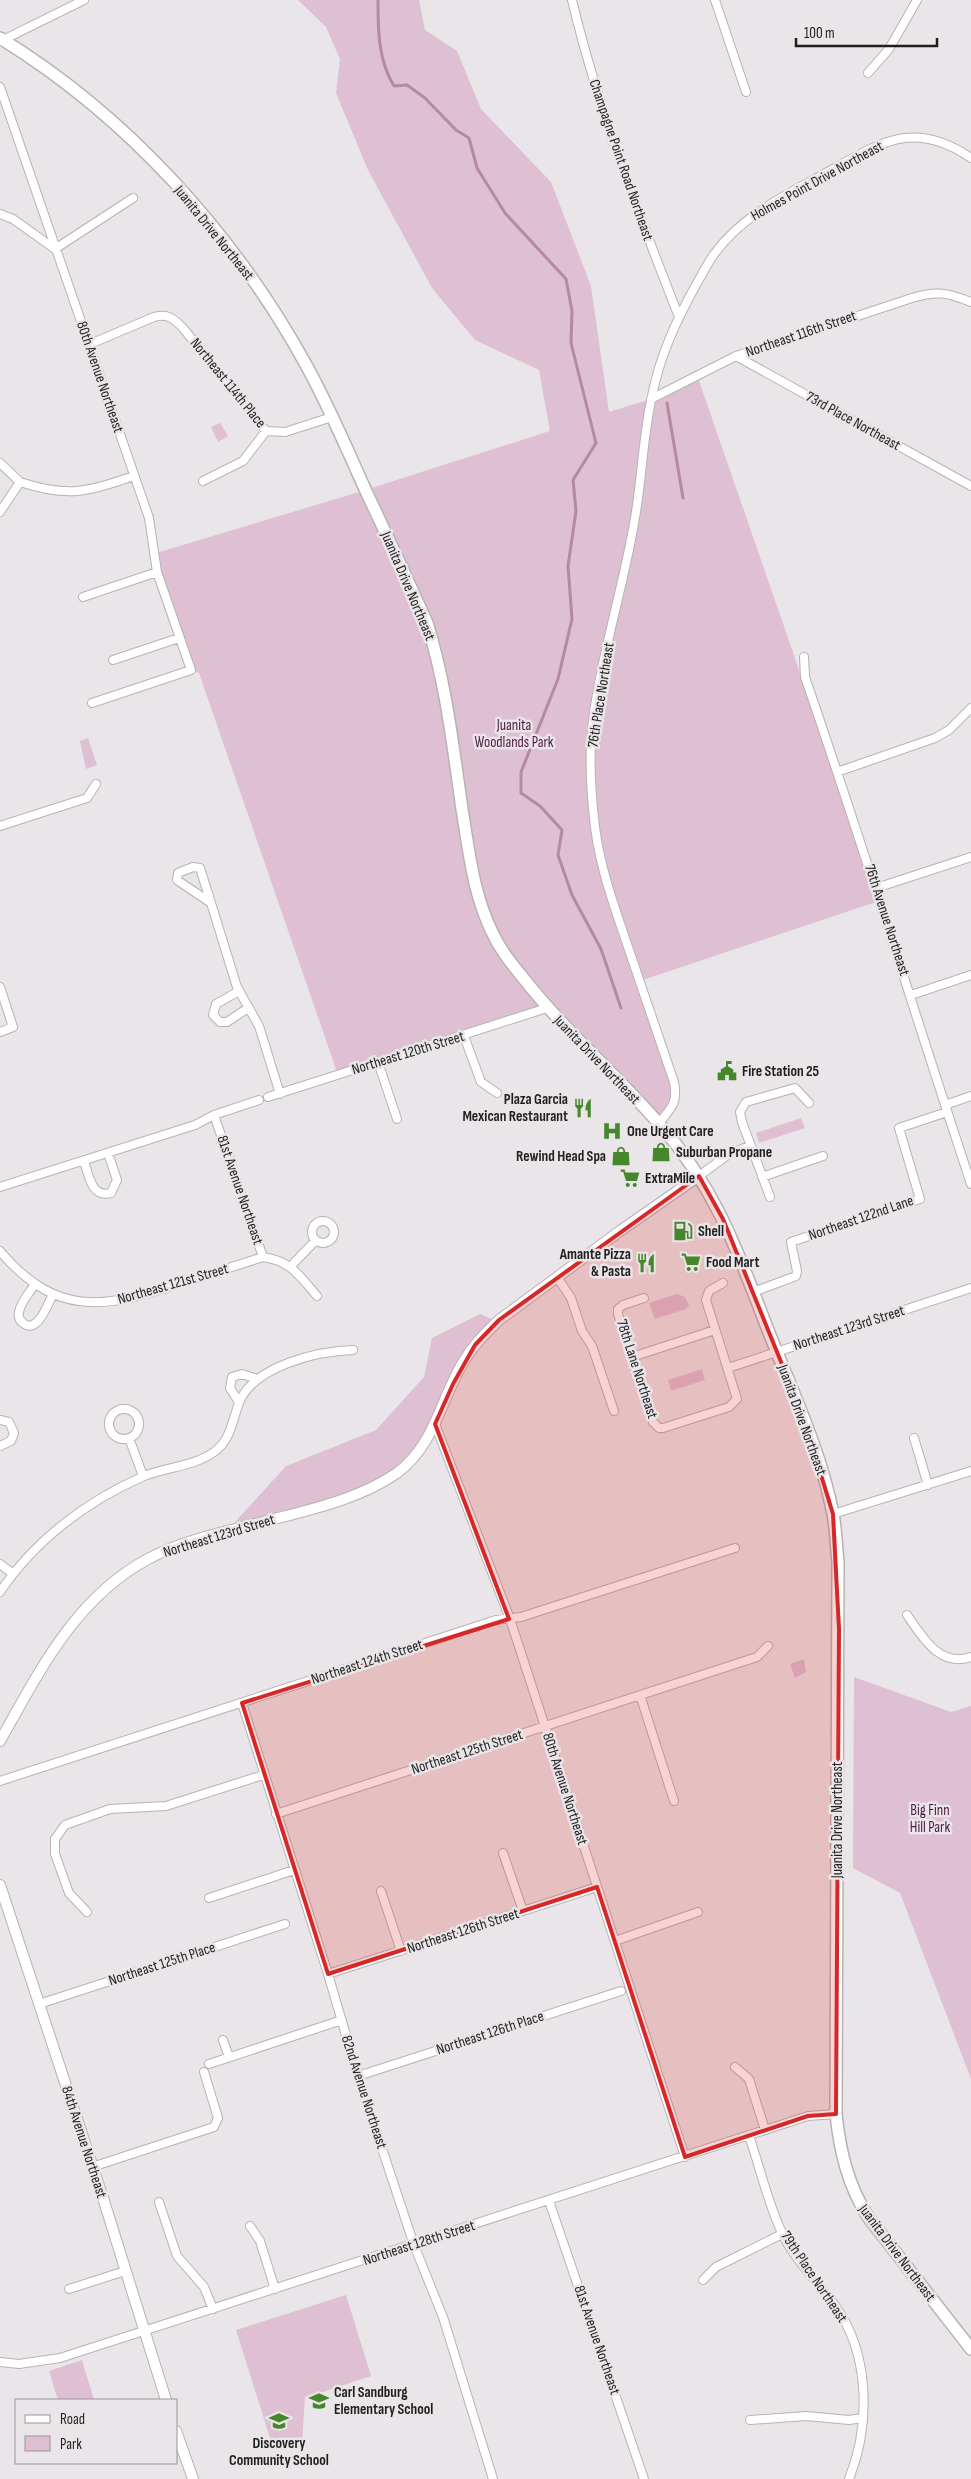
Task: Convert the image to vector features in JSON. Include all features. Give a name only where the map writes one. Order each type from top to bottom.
[{"type":"main road","name":"Juanita Drive Northeast","points":[[1,41],[93,105],[145,152],[206,218],[242,263],[304,361],[332,417],[427,623],[436,652],[472,878],[480,904],[502,951],[547,1008],[659,1123],[682,1150],[723,1219],[803,1416],[823,1474],[833,1514],[838,1561],[839,1619],[836,2114],[840,2149],[857,2200],[868,2217],[971,2349]]},
{"type":"street","points":[[1,41],[84,0]]},
{"type":"street","name":"Champagne Point Road Northeast","points":[[572,0],[584,52],[604,113],[651,246],[679,316]]},
{"type":"street","points":[[715,0],[746,92]]},
{"type":"street","points":[[868,72],[889,48],[917,0]]},
{"type":"street","name":"80th Avenue Northeast","points":[[0,87],[149,518],[157,572],[191,670],[92,703]]},
{"type":"street","name":"Holmes Point Drive Northeast","points":[[679,316],[713,255],[745,221],[872,148],[897,139],[924,137],[951,145],[971,158]]},
{"type":"street","points":[[0,214],[21,224],[55,249],[133,198]]},
{"type":"street","name":"Northeast 116th Street","points":[[651,399],[736,356],[930,292],[957,297],[971,302]]},
{"type":"street","name":"Northeast 114th Place","points":[[90,344],[160,315],[172,317],[266,431],[285,432],[332,417]]},
{"type":"street","name":"76th Place Northeast","points":[[659,1123],[676,1096],[674,1082],[608,887],[595,828],[590,767],[592,729],[598,692],[634,527],[651,399],[657,373],[679,316]]},
{"type":"street","name":"73rd Place Northeast","points":[[736,356],[971,486]]},
{"type":"street","points":[[203,481],[243,461],[266,431]]},
{"type":"street","points":[[0,463],[20,482],[64,493],[87,492],[134,476]]},
{"type":"street","points":[[0,512],[20,482]]},
{"type":"street","points":[[83,597],[157,572]]},
{"type":"street","points":[[113,660],[179,638]]},
{"type":"street","name":"76th Avenue Northeast","points":[[804,657],[805,677],[876,888],[971,1184]]},
{"type":"street","points":[[837,772],[935,738],[954,726],[971,708]]},
{"type":"street","points":[[0,826],[87,798],[96,784]]},
{"type":"street","points":[[876,888],[971,857]]},
{"type":"street","points":[[211,903],[177,880],[178,873],[193,867],[200,868],[239,991],[259,1026],[280,1094]]},
{"type":"street","points":[[911,995],[971,975]]},
{"type":"street","points":[[0,987],[13,1028],[0,1032]]},
{"type":"street","points":[[239,991],[216,1004],[213,1012],[215,1018],[220,1022],[227,1022],[248,1008]]},
{"type":"street","name":"Northeast 120th Street","points":[[268,1097],[547,1008]]},
{"type":"street","points":[[464,1036],[482,1082],[497,1093]]},
{"type":"street","points":[[378,1062],[397,1119]]},
{"type":"street","points":[[770,1197],[750,1146],[740,1112],[746,1102],[795,1088],[809,1102]]},
{"type":"street","points":[[946,1109],[971,1096]]},
{"type":"street","points":[[0,1187],[195,1125],[214,1115],[259,1100]]},
{"type":"street","name":"Northeast 122nd Lane","points":[[753,1292],[796,1276],[798,1271],[791,1242],[920,1199],[899,1128],[946,1109]]},
{"type":"street","name":"81st Avenue Northeast","points":[[214,1115],[263,1257],[278,1259],[291,1266],[317,1296]]},
{"type":"street","points":[[699,1176],[729,1154],[750,1146]]},
{"type":"street","points":[[84,1161],[92,1186],[98,1193],[111,1193],[117,1180],[108,1153]]},
{"type":"street","points":[[762,1177],[823,1156]]},
{"type":"street","name":"Northeast 123rd Street","points":[[0,1741],[67,1628],[88,1605],[126,1572],[148,1559],[177,1547],[310,1510],[365,1492],[400,1471],[425,1443],[464,1361],[498,1320],[699,1176]]},
{"type":"street","points":[[291,1266],[315,1241]]},
{"type":"street","name":"Northeast 121st Street","points":[[0,1251],[13,1266],[44,1290],[91,1303],[106,1304],[131,1300],[263,1257]]},
{"type":"street","points":[[558,1277],[571,1298],[582,1330],[592,1346],[614,1411]]},
{"type":"street","points":[[723,1283],[709,1291],[706,1300],[728,1368]]},
{"type":"street","points":[[35,1284],[19,1310],[19,1317],[23,1323],[30,1325],[37,1322],[53,1294]]},
{"type":"street","name":"Northeast 123rd Street","points":[[728,1368],[971,1288]]},
{"type":"street","name":"78th Lane Northeast","points":[[644,1298],[623,1305],[618,1309],[618,1314],[657,1426],[663,1428],[729,1407],[736,1401],[736,1394],[728,1368]]},
{"type":"street","points":[[632,1357],[715,1330]]},
{"type":"street","points":[[0,1592],[12,1573],[50,1534],[71,1518],[143,1476],[201,1460],[215,1451],[233,1426],[239,1402],[257,1379],[273,1369],[331,1350],[353,1350]]},
{"type":"street","points":[[239,1402],[230,1388],[232,1378],[242,1374],[257,1379]]},
{"type":"street","points":[[0,1420],[9,1422],[14,1434],[11,1441],[0,1446]]},
{"type":"street","name":"80th Avenue Northeast","points":[[435,1424],[510,1619],[685,2157]]},
{"type":"street","points":[[129,1438],[143,1476]]},
{"type":"street","points":[[914,1438],[928,1485]]},
{"type":"street","points":[[833,1514],[971,1471]]},
{"type":"street","name":"Northeast 124th Street","points":[[0,1781],[496,1620],[510,1619],[735,1548]]},
{"type":"street","points":[[0,1564],[12,1573]]},
{"type":"street","points":[[907,1614],[931,1648],[942,1657],[955,1660],[971,1657]]},
{"type":"street","name":"Northeast 125th Street","points":[[276,1814],[758,1657],[768,1646]]},
{"type":"street","points":[[640,1695],[674,1800]]},
{"type":"street","name":"82nd Avenue Northeast","points":[[242,1703],[263,1775],[328,1974],[358,2076],[414,2245],[443,2317],[494,2479]]},
{"type":"street","points":[[87,1912],[69,1893],[55,1854],[55,1839],[65,1824],[116,1808],[166,1806],[263,1775]]},
{"type":"street","points":[[503,1853],[523,1911]]},
{"type":"street","points":[[209,1898],[294,1870]]},
{"type":"street","name":"84th Avenue Northeast","points":[[0,1885],[166,2399]]},
{"type":"street","name":"Northeast 126th Street","points":[[328,1974],[597,1887]]},
{"type":"street","points":[[381,1891],[401,1951]]},
{"type":"street","points":[[615,1941],[698,1912]]},
{"type":"street","name":"Northeast 125th Place","points":[[39,2004],[285,1924]]},
{"type":"street","name":"Northeast 126th Place","points":[[358,2076],[621,1991]]},
{"type":"street","points":[[208,2064],[342,2020]]},
{"type":"street","points":[[222,2040],[229,2057]]},
{"type":"street","points":[[735,2067],[749,2079],[765,2130]]},
{"type":"street","points":[[92,2167],[208,2130],[218,2123],[204,2072]]},
{"type":"street","name":"Northeast 128th Street","points":[[0,2362],[19,2364],[60,2358],[808,2116],[836,2114]]},
{"type":"street","name":"79th Place Northeast","points":[[749,2136],[782,2234],[835,2305],[854,2340],[862,2379],[862,2418],[856,2462],[849,2479]]},
{"type":"street","name":"81st Avenue Northeast","points":[[549,2201],[644,2479]]},
{"type":"street","points":[[159,2202],[177,2256],[204,2287],[213,2309]]},
{"type":"street","points":[[250,2226],[260,2241],[276,2289]]},
{"type":"street","points":[[702,2280],[716,2267],[782,2234]]},
{"type":"street","points":[[69,2289],[125,2271]]},
{"type":"street","points":[[750,2420],[806,2416],[849,2420],[862,2418]]},
{"type":"street","points":[[178,2437],[193,2479]]},
{"type":"highlighted area","points":[[699,1176],[723,1219],[803,1416],[833,1514],[839,1629],[836,2114],[808,2116],[685,2157],[597,1887],[328,1974],[242,1703],[509,1619],[435,1424],[453,1384],[475,1345],[499,1320]]},
{"type":"green space","name":"Juanita Woodlands Park","points":[[298,0],[419,0],[425,30],[457,51],[481,109],[551,182],[591,286],[609,412],[651,399],[697,375],[879,901],[640,981],[676,1096],[659,1123],[547,1009],[338,1075],[199,673],[191,670],[153,554],[359,492],[550,431],[539,370],[475,340],[432,288],[368,170],[336,93],[340,59],[326,27]]},
{"type":"green space","points":[[220,423],[228,436],[218,442],[211,427]]},
{"type":"green space","points":[[88,738],[97,765],[86,769],[80,741]]},
{"type":"green space","points":[[801,1118],[805,1128],[759,1143],[756,1133]]},
{"type":"green space","points":[[677,1294],[685,1297],[689,1305],[686,1309],[655,1319],[649,1303]]},
{"type":"green space","points":[[480,1314],[494,1320],[478,1338],[425,1443],[383,1482],[226,1532],[286,1466],[376,1430],[424,1377],[432,1338]]},
{"type":"green space","points":[[702,1369],[705,1380],[671,1391],[668,1380]]},
{"type":"green space","points":[[804,1659],[806,1672],[795,1678],[790,1664]]},
{"type":"green space","name":"Big Finn Hill Park","points":[[854,1677],[951,1712],[971,1706],[971,2079],[900,1893],[853,1868]]},
{"type":"green space","points":[[346,2295],[371,2376],[305,2398],[302,2442],[271,2441],[236,2330]]},
{"type":"green space","points":[[82,2360],[94,2399],[58,2399],[49,2371]]},
{"type":"waterway","points":[[378,0],[382,55],[394,86],[407,85],[425,98],[456,130],[469,138],[477,168],[505,213],[566,279],[572,311],[571,343],[596,443],[573,480],[576,511],[568,566],[572,619],[558,679],[521,772],[521,793],[540,806],[562,830],[558,855],[572,895],[601,949],[621,1008]]},
{"type":"waterway","points":[[667,403],[683,498]]},
{"type":"place","name":"Fire Station 25","points":[[727,1071]]},
{"type":"place","name":"Plaza Garcia Mexican Restaurant","points":[[583,1108]]},
{"type":"place","name":"One Urgent Care","points":[[612,1131]]},
{"type":"place","name":"Suburban Propane","points":[[661,1152]]},
{"type":"place","name":"Rewind Head Spa","points":[[621,1156]]},
{"type":"place","name":"ExtraMile","points":[[630,1178]]},
{"type":"place","name":"Shell","points":[[683,1231]]},
{"type":"place","name":"Food Mart","points":[[691,1262]]},
{"type":"place","name":"Amante Pizza & Pasta","points":[[646,1263]]},
{"type":"place","name":"Carl Sandburg Elementary School","points":[[319,2401]]},
{"type":"place","name":"Discovery Community School","points":[[279,2421]]}]
